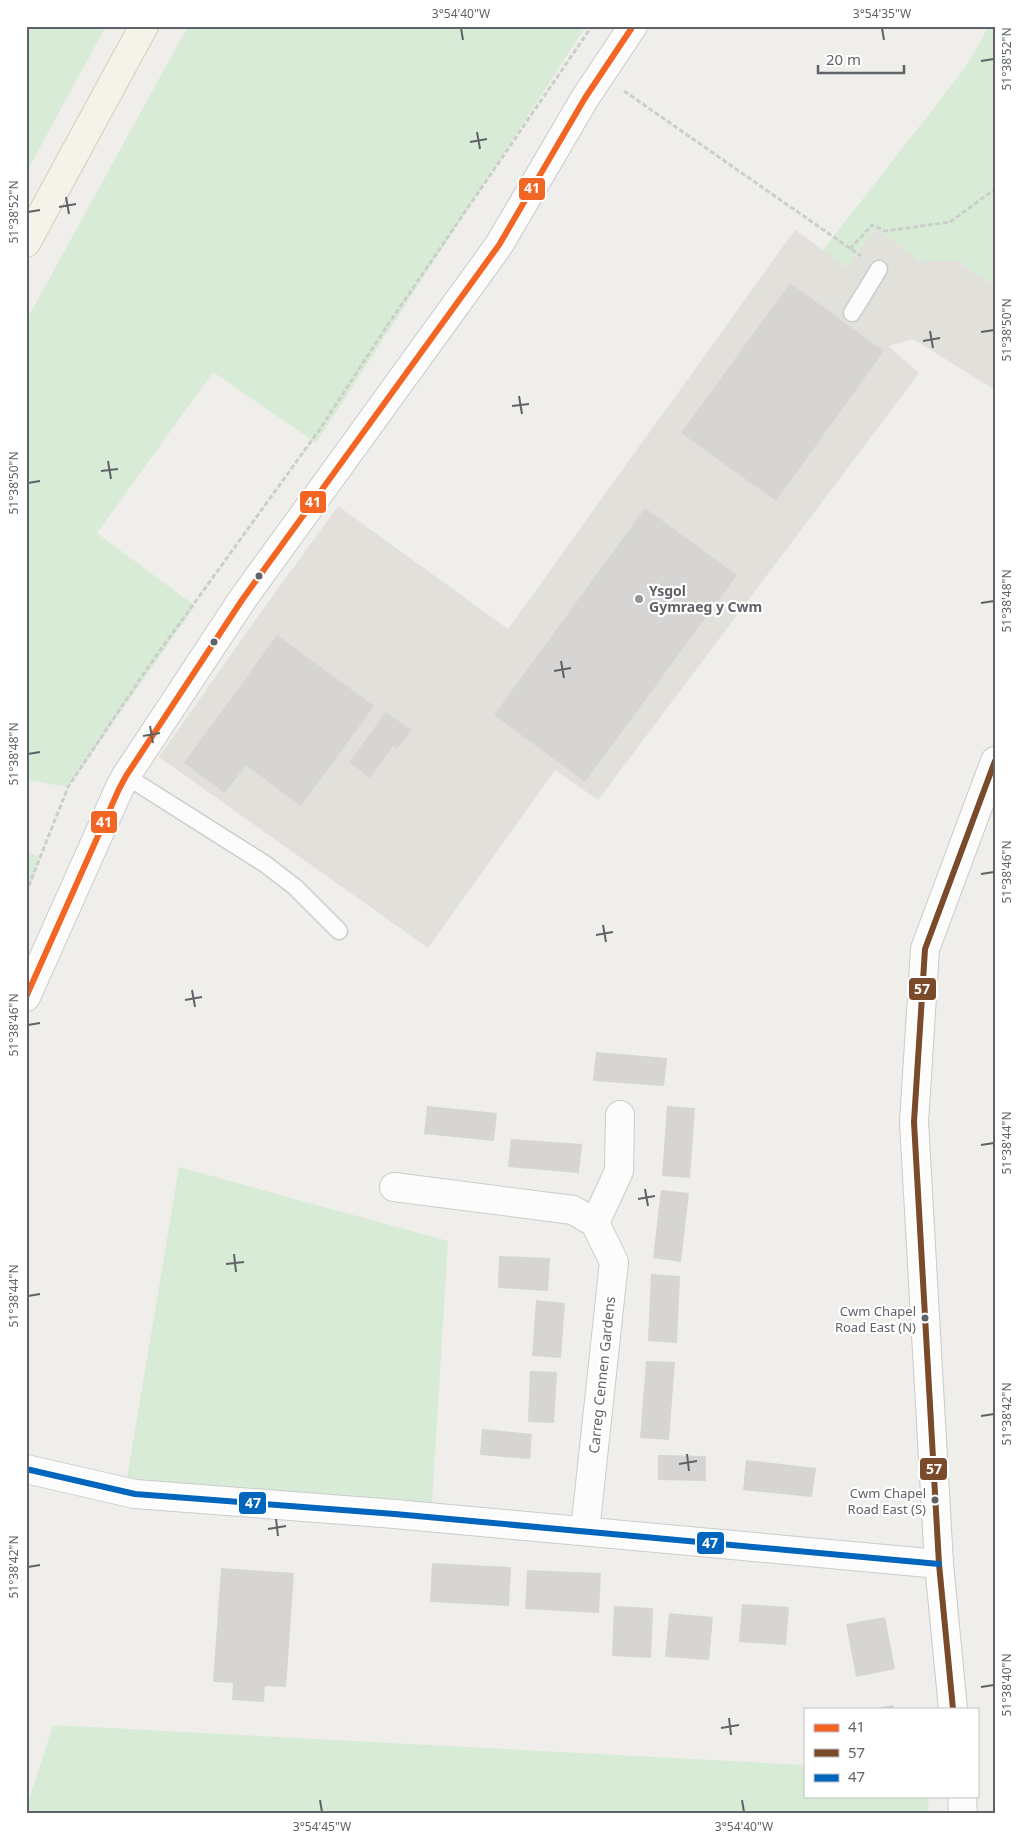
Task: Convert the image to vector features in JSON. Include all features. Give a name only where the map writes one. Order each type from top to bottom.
[{"type":"main road","points":[[26,243],[144,26]]},
{"type":"street","points":[[26,997],[126,776],[242,600],[499,246],[586,98],[633,26]]},
{"type":"street","points":[[953,1708],[939,1564],[914,1122],[925,949],[995,761]]},
{"type":"street","points":[[394,1187],[573,1210],[595,1223],[619,1171],[620,1115]]},
{"type":"street","name":"Carreg Cennen Gardens","points":[[585,1531],[614,1262],[595,1223]]},
{"type":"street","points":[[26,1469],[135,1494],[395,1514],[939,1564]]},
{"type":"street","points":[[962,1798],[964,1814]]},
{"type":"lane","points":[[852,313],[879,269]]},
{"type":"lane","points":[[126,776],[265,864],[295,887],[339,931]]},
{"type":"path","points":[[26,893],[68,787],[146,670],[320,429],[387,326],[592,26]]},
{"type":"path","points":[[601,75],[879,269]]},
{"type":"path","points":[[850,248],[872,224],[886,231],[950,222],[995,189]]},
{"type":"shaded area","name":"Ysgol Gymraeg y Cwm","points":[[875,228],[920,261],[958,261],[995,286],[995,390],[913,339],[888,346],[919,373],[598,800],[555,770],[428,948],[159,757],[338,506],[508,629],[795,230],[847,267]]},
{"type":"green space","points":[[26,26],[106,26],[26,173]]},
{"type":"green space","points":[[188,26],[586,26],[316,443],[213,372],[97,533],[195,606],[68,787],[26,780],[26,321]]},
{"type":"green space","points":[[989,26],[995,26],[995,286],[958,261],[920,261],[875,228],[847,267],[823,250],[965,68]]},
{"type":"green space","points":[[26,850],[40,858],[26,895]]},
{"type":"green space","points":[[179,1167],[448,1241],[432,1505],[126,1484]]},
{"type":"green space","points":[[53,1725],[804,1765],[804,1798],[929,1798],[928,1814],[26,1814]]},
{"type":"building","points":[[790,283],[884,351],[776,501],[681,433]]},
{"type":"building","points":[[645,508],[737,575],[585,782],[494,715]]},
{"type":"building","points":[[277,635],[374,706],[301,806],[246,765],[225,793],[184,763]]},
{"type":"building","points":[[386,712],[411,730],[397,749],[393,746],[370,778],[349,762]]},
{"type":"building","points":[[596,1052],[667,1058],[664,1086],[593,1081]]},
{"type":"building","points":[[427,1106],[497,1113],[494,1141],[424,1134]]},
{"type":"building","points":[[667,1106],[695,1108],[690,1178],[662,1176]]},
{"type":"building","points":[[511,1139],[582,1144],[579,1173],[508,1167]]},
{"type":"building","points":[[661,1190],[689,1193],[681,1262],[653,1258]]},
{"type":"building","points":[[499,1256],[550,1258],[548,1291],[498,1288]]},
{"type":"building","points":[[651,1274],[680,1276],[677,1343],[648,1341]]},
{"type":"building","points":[[536,1300],[565,1303],[561,1358],[532,1356]]},
{"type":"building","points":[[646,1361],[675,1362],[669,1440],[640,1438]]},
{"type":"building","points":[[530,1371],[557,1372],[554,1423],[528,1422]]},
{"type":"building","points":[[482,1429],[532,1434],[530,1459],[480,1455]]},
{"type":"building","points":[[658,1455],[706,1456],[706,1481],[658,1480]]},
{"type":"building","points":[[746,1460],[816,1468],[812,1497],[743,1490]]},
{"type":"building","points":[[432,1563],[511,1567],[509,1606],[430,1602]]},
{"type":"building","points":[[221,1568],[294,1573],[286,1687],[265,1686],[264,1702],[232,1700],[233,1683],[213,1682]]},
{"type":"building","points":[[527,1570],[601,1573],[599,1613],[525,1609]]},
{"type":"building","points":[[742,1604],[789,1607],[786,1645],[739,1642]]},
{"type":"building","points":[[614,1606],[653,1608],[651,1658],[612,1656]]},
{"type":"building","points":[[669,1613],[713,1617],[709,1660],[665,1657]]},
{"type":"building","points":[[885,1617],[895,1669],[856,1677],[846,1624]]},
{"type":"building","points":[[893,1705],[894,1708],[877,1708]]},
{"type":"transit line","name":"41","points":[[26,997],[126,776],[242,600],[499,245],[585,98],[633,26]]},
{"type":"transit line","name":"57","points":[[953,1708],[939,1564],[914,1122],[925,949],[995,761]]},
{"type":"transit line","name":"47","points":[[26,1469],[135,1494],[395,1514],[939,1564]]},
{"type":"place","name":"Ysgol Gymraeg y Cwm","points":[[639,599]]},
{"type":"place","name":"Cwm Chapel Road East (N)","points":[[925,1318]]},
{"type":"place","name":"Cwm Chapel Road East (S)","points":[[935,1500]]}]
